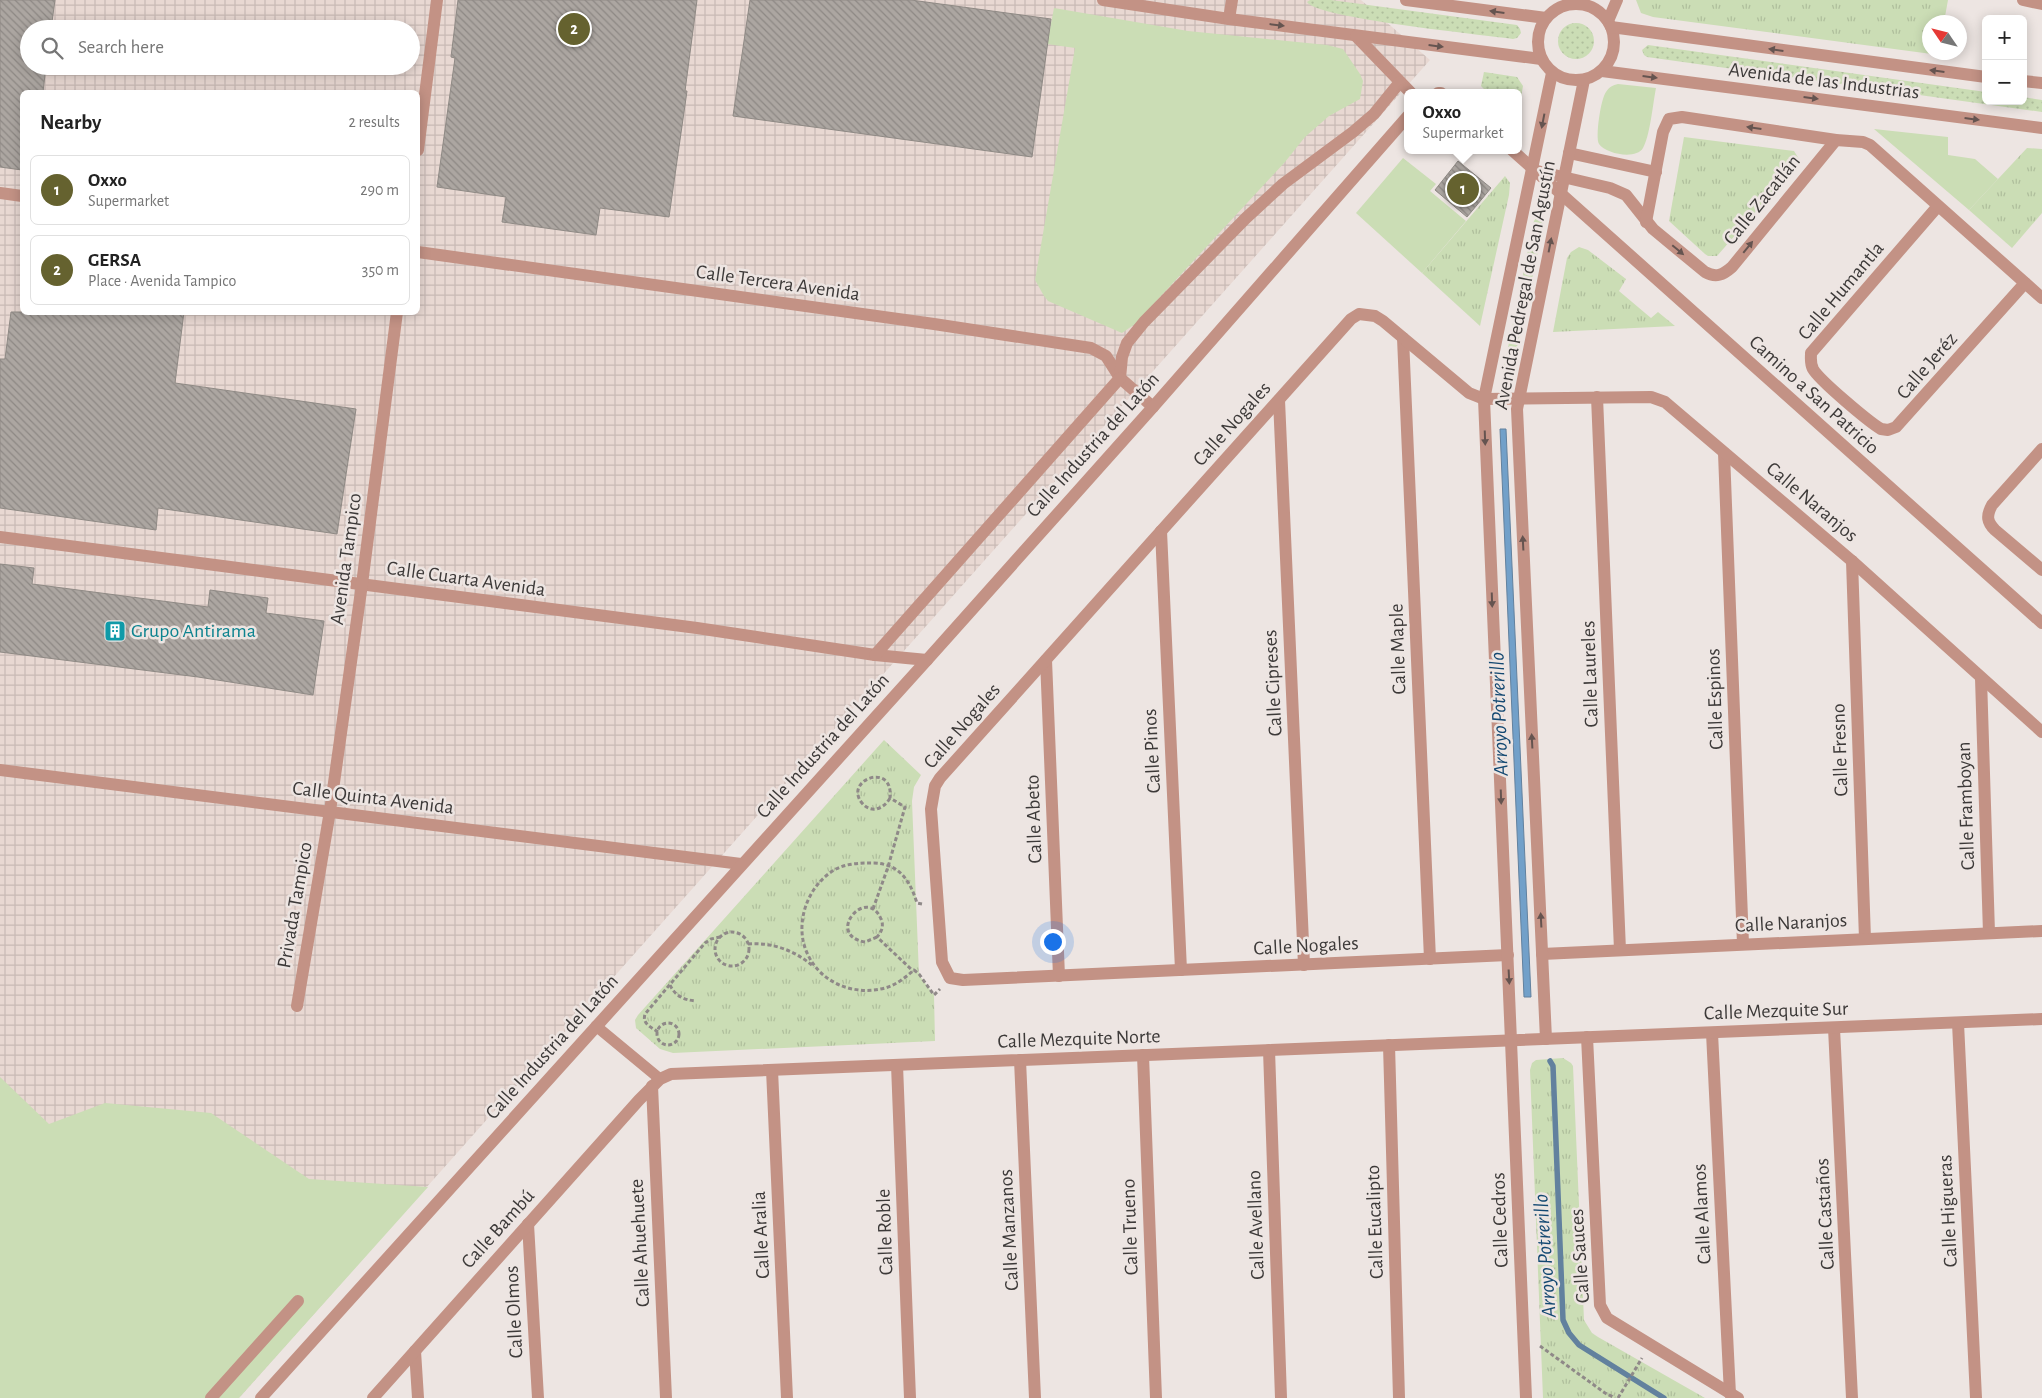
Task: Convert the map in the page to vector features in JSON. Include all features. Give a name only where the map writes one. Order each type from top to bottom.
[{"type":"street","points":[[420,134],[437,0]]},
{"type":"street","points":[[1103,0],[1229,19],[1541,59]]},
{"type":"street","points":[[1229,19],[1232,0]]},
{"type":"street","points":[[1406,0],[1546,18]]},
{"type":"street","points":[[1610,24],[1617,0]]},
{"type":"street","points":[[2023,0],[2042,4]]},
{"type":"street","points":[[1573,2],[1601,13],[1610,24],[1614,39],[1613,51],[1602,71],[1584,80],[1573,81],[1562,79],[1552,73],[1541,59],[1537,38],[1546,18],[1557,9],[1573,2]]},
{"type":"street","name":"Avenida de las Industrias","points":[[1610,24],[1982,76]]},
{"type":"street","points":[[1356,36],[1407,89]]},
{"type":"street","name":"Avenida de las Industrias","points":[[1602,71],[2042,128]]},
{"type":"street","name":"Avenida Pedregal de San Agustín","points":[[1512,1040],[1484,398],[1552,73]]},
{"type":"street","name":"Avenida Pedregal de San Agustín","points":[[1546,1039],[1518,420],[1519,398],[1584,80]]},
{"type":"street","points":[[2027,81],[2042,83]]},
{"type":"street","points":[[1120,378],[1122,357],[1127,343],[1144,322],[1246,218],[1283,184],[1374,114],[1400,82]]},
{"type":"street","points":[[1646,222],[1663,132],[1669,119],[1682,117],[1866,143],[2042,298]]},
{"type":"street","name":"Calle Industria del Latón","points":[[261,1398],[927,660],[1153,407],[1404,121]]},
{"type":"street","name":"Calle Zacatlán","points":[[1646,222],[1704,272],[1712,276],[1726,273],[1836,140]]},
{"type":"street","points":[[1569,153],[1656,172]]},
{"type":"street","points":[[1516,154],[1560,196]]},
{"type":"street","points":[[1533,170],[1610,188],[1626,195],[1646,222]]},
{"type":"street","points":[[0,193],[20,196]]},
{"type":"street","name":"Camino a San Patricio","points":[[1560,196],[2042,623]]},
{"type":"street","name":"Calle Humantla","points":[[1846,400],[1814,370],[1810,362],[1811,353],[1938,206]]},
{"type":"street","name":"Calle Tercera Avenida","points":[[420,252],[934,324],[1091,348],[1106,356],[1120,378],[1153,407]]},
{"type":"street","name":"Calle Jeréz","points":[[1846,400],[1881,429],[1888,430],[1896,427],[2025,283]]},
{"type":"street","name":"Calle Nogales","points":[[1484,398],[1469,394],[1375,316],[1359,314],[1351,320],[940,778],[935,786],[931,809],[942,962],[950,978],[964,980],[1508,955]]},
{"type":"street","name":"Avenida Tampico","points":[[330,811],[397,315]]},
{"type":"street","name":"Calle Maple","points":[[1403,338],[1430,959]]},
{"type":"street","name":"Calle Industria del Latón","points":[[875,654],[1120,378]]},
{"type":"street","name":"Calle Laureles","points":[[1597,397],[1620,950]]},
{"type":"street","name":"Calle Naranjos","points":[[1484,398],[1651,397],[1665,402],[1852,561],[2042,732]]},
{"type":"street","name":"Calle Cipreses","points":[[1279,400],[1304,964]]},
{"type":"street","points":[[2042,449],[1992,505],[1987,517],[1995,530],[2042,570]]},
{"type":"street","name":"Calle Espinos","points":[[1724,453],[1743,944]]},
{"type":"street","name":"Calle Pinos","points":[[1161,531],[1181,970]]},
{"type":"street","name":"Calle Cuarta Avenida","points":[[0,537],[927,660]]},
{"type":"street","name":"Calle Fresno","points":[[1852,561],[1865,938]]},
{"type":"street","name":"Calle Abeto","points":[[1046,660],[1059,976]]},
{"type":"street","name":"Calle Framboyan","points":[[1981,678],[1988,933]]},
{"type":"street","name":"Calle Quinta Avenida","points":[[0,770],[741,864]]},
{"type":"street","name":"Privada Tampico","points":[[297,1006],[330,811]]},
{"type":"street","name":"Calle Naranjos","points":[[1542,954],[1865,938],[2042,932]]},
{"type":"street","name":"Calle Mezquite Sur","points":[[1512,1040],[2042,1019]]},
{"type":"street","name":"Calle Higueras","points":[[1958,1023],[1976,1398]]},
{"type":"street","name":"Calle Castaños","points":[[1834,1028],[1852,1398]]},
{"type":"street","name":"Calle Alamos","points":[[1712,1032],[1734,1396]]},
{"type":"street","name":"Calle Sauces","points":[[1587,1037],[1600,1305],[1602,1311],[1607,1318],[1734,1396]]},
{"type":"street","name":"Calle Mezquite Norte","points":[[656,1083],[670,1074],[1512,1040]]},
{"type":"street","name":"Calle Cedros","points":[[1512,1040],[1526,1398]]},
{"type":"street","name":"Calle Eucalipto","points":[[1389,1046],[1400,1398]]},
{"type":"street","name":"Calle Avellano","points":[[1269,1050],[1281,1398]]},
{"type":"street","name":"Calle Trueno","points":[[1143,1055],[1156,1398]]},
{"type":"street","name":"Calle Manzanos","points":[[1020,1060],[1035,1398]]},
{"type":"street","name":"Calle Roble","points":[[897,1065],[910,1398]]},
{"type":"street","name":"Calle Aralia","points":[[772,1070],[787,1398]]},
{"type":"street","name":"Calle Bambú","points":[[373,1398],[656,1083]]},
{"type":"street","name":"Calle Ahuehuete","points":[[656,1083],[666,1398]]},
{"type":"street","name":"Calle Olmos","points":[[528,1224],[538,1398]]},
{"type":"street","points":[[211,1398],[298,1301]]},
{"type":"street","points":[[415,1351],[418,1398]]},
{"type":"lane","points":[[596,1026],[656,1083]]},
{"type":"path","points":[[873,776],[878,777],[888,782],[891,792],[890,798],[884,806],[873,809],[863,805],[860,801],[858,790],[863,780],[873,776]]},
{"type":"path","points":[[873,910],[905,806],[890,798]]},
{"type":"path","points":[[818,970],[808,955],[802,937],[802,918],[807,900],[819,882],[836,869],[857,862],[878,863],[888,866],[899,870],[911,885],[917,904],[938,905]]},
{"type":"path","points":[[862,908],[878,913],[882,929],[877,937],[871,941],[855,939],[848,930],[852,914],[862,908]]},
{"type":"path","points":[[658,1032],[664,1024],[670,1024],[676,1027],[679,1036],[675,1042],[665,1044],[659,1040],[658,1032],[646,1024],[644,1018],[705,943],[725,934],[736,932],[742,935],[748,944],[749,949],[745,960],[741,964],[731,966],[721,962],[715,952],[715,947],[720,937]]},
{"type":"path","points":[[877,937],[913,971],[919,974],[934,994],[950,978]]},
{"type":"path","points":[[748,944],[769,944],[783,948],[806,961],[832,982],[850,989],[868,991],[887,988],[904,979],[913,971]]},
{"type":"path","points":[[670,984],[677,995],[688,1000],[696,1000]]},
{"type":"path","points":[[1537,1344],[1605,1393],[1616,1398],[1642,1358]]},
{"type":"shaded area","points":[[0,0],[1361,0],[1430,60],[239,1398],[0,1398]]},
{"type":"green space","points":[[1310,0],[1331,0],[1517,25],[1521,33],[1517,38],[1513,39],[1368,20],[1317,8],[1307,2]]},
{"type":"green space","points":[[1636,0],[1948,0],[1945,15],[1922,15],[1922,53],[1653,17],[1641,13]]},
{"type":"green space","points":[[1054,8],[1188,31],[1327,45],[1343,49],[1363,81],[1360,99],[1329,116],[1305,137],[1285,162],[1135,324],[1122,333],[1048,301],[1035,280],[1075,48],[1047,44]]},
{"type":"green space","points":[[1576,23],[1588,29],[1594,41],[1588,53],[1576,59],[1564,53],[1558,41],[1564,29]]},
{"type":"green space","points":[[1648,45],[1982,91],[1982,104],[1647,57],[1642,50]]},
{"type":"green space","points":[[1484,72],[1517,77],[1523,86],[1522,92],[1522,89],[1484,89],[1481,86]]},
{"type":"green space","points":[[1618,84],[1656,88],[1645,143],[1639,152],[1634,154],[1628,155],[1608,151],[1599,144],[1598,140],[1599,118],[1604,96],[1607,90]]},
{"type":"green space","points":[[2027,98],[2042,100],[2042,112],[1992,105],[2027,105]]},
{"type":"green space","points":[[1874,129],[1948,137],[1948,155],[1975,159],[1998,179],[1969,210]]},
{"type":"green space","points":[[1684,137],[1794,151],[1799,159],[1798,163],[1717,256],[1705,254],[1669,221]]},
{"type":"green space","points":[[2027,148],[2042,149],[2042,213],[2012,248],[1969,210]]},
{"type":"green space","points":[[1403,158],[1436,184],[1430,191],[1466,221],[1422,273],[1356,213]]},
{"type":"green space","points":[[1505,176],[1510,183],[1509,195],[1480,326],[1422,273]]},
{"type":"green space","points":[[1536,218],[1542,219],[1544,224],[1511,375],[1506,377],[1503,372]]},
{"type":"green space","points":[[1579,247],[1588,250],[1626,279],[1619,291],[1651,318],[1658,312],[1675,326],[1553,332],[1567,258],[1571,252]]},
{"type":"green space","points":[[884,740],[921,775],[914,787],[912,801],[919,975],[934,995],[935,1041],[673,1053],[660,1049],[636,1028],[635,1020],[638,1015]]},
{"type":"green space","points":[[1563,1058],[1573,1066],[1584,1320],[1592,1333],[1598,1337],[1705,1398],[1543,1398],[1530,1070],[1532,1063],[1536,1060]]},
{"type":"green space","points":[[0,1077],[49,1124],[105,1103],[211,1113],[309,1179],[428,1187],[239,1398],[0,1398]]},
{"type":"water","points":[[1500,429],[1506,429],[1531,997],[1524,997]]},
{"type":"building","points":[[0,0],[55,0],[52,20],[20,20],[20,75],[45,75],[43,90],[20,90],[20,170],[0,167]]},
{"type":"building","points":[[458,0],[697,0],[685,91],[687,91],[669,217],[600,208],[596,235],[502,222],[506,197],[437,187],[455,58],[451,57]]},
{"type":"building","points":[[750,0],[911,0],[1051,19],[1032,157],[733,116]]},
{"type":"building","points":[[1458,161],[1491,188],[1467,217],[1435,190]]},
{"type":"building","points":[[11,312],[20,312],[20,315],[184,315],[175,383],[356,409],[337,534],[158,508],[156,530],[0,508],[0,359],[5,359]]},
{"type":"building","points":[[0,564],[34,568],[32,584],[208,607],[210,590],[268,598],[266,613],[324,621],[313,695],[198,677],[0,652]]},
{"type":"waterway","name":"Arroyo Potrerillo","points":[[1550,1061],[1553,1066],[1563,1320],[1569,1333],[1579,1345],[1664,1398]]},
{"type":"place","name":"GERSA","points":[[574,29]]},
{"type":"place","name":"Oxxo","points":[[1463,189]]},
{"type":"place","name":"Grupo Antirama","points":[[115,631]]}]
